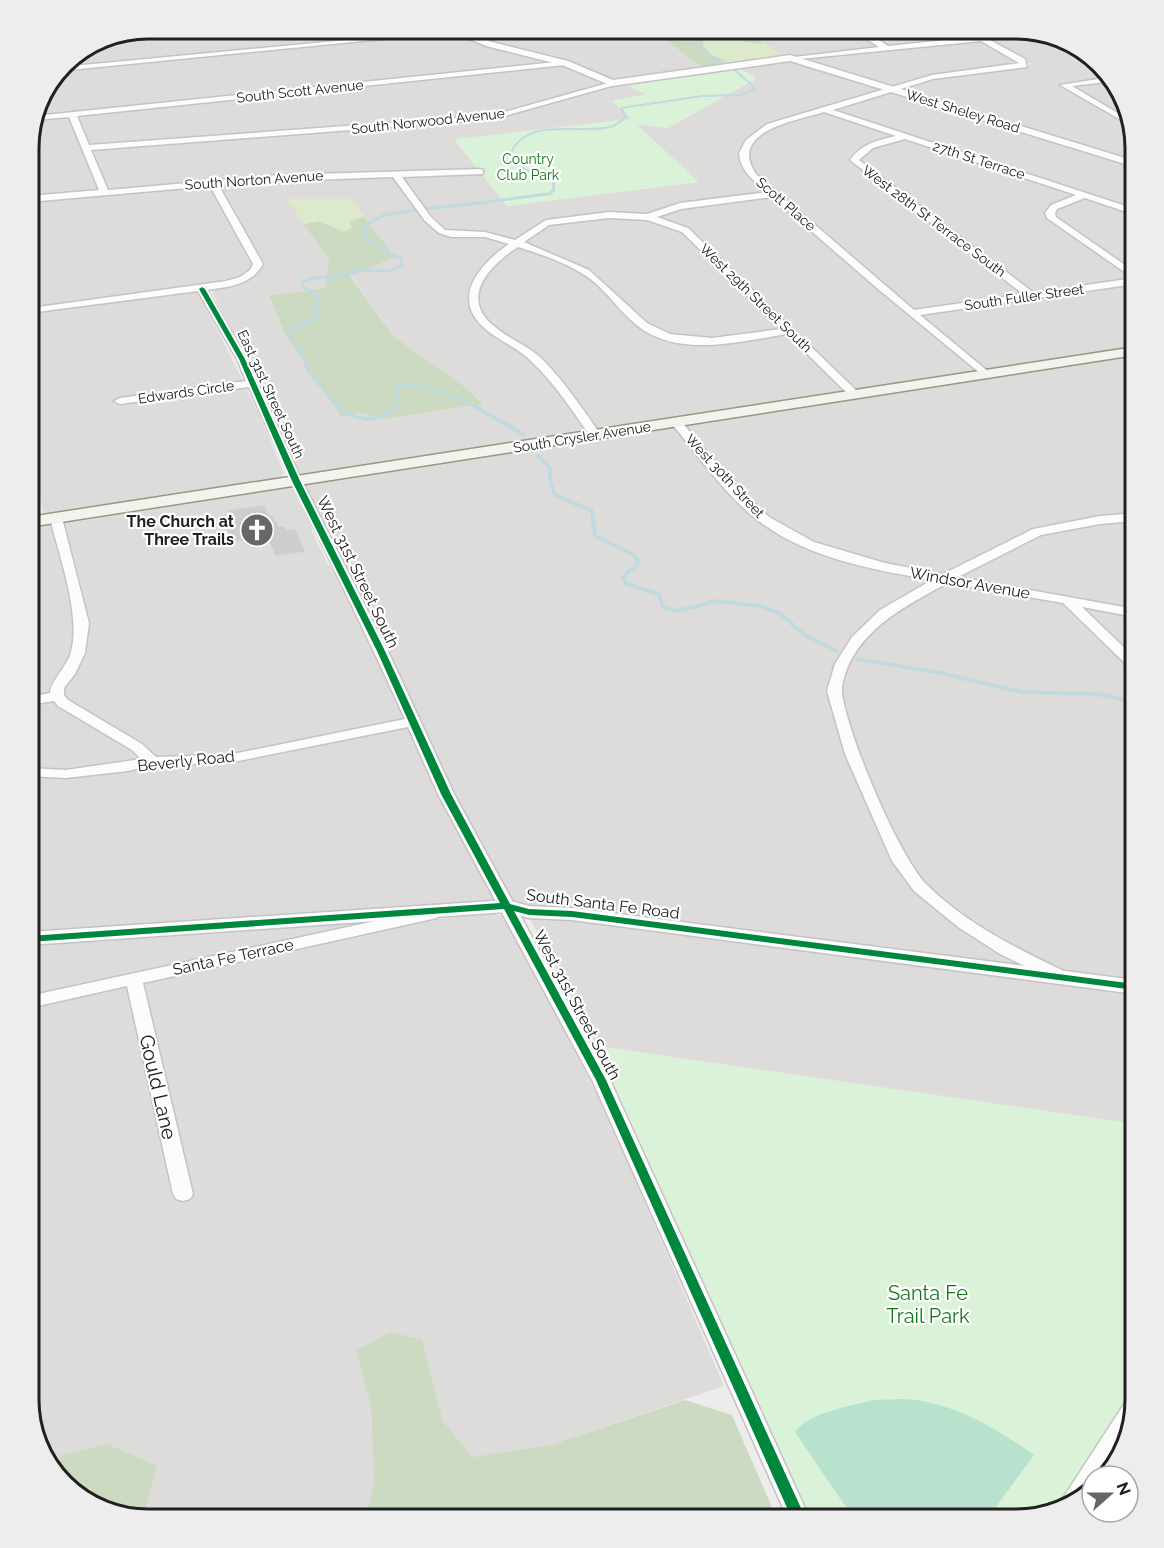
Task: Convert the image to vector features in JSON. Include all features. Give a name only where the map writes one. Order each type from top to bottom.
[{"type":"main road","name":"South Crysler Avenue","points":[[39,521],[1125,353]]},
{"type":"street","points":[[74,68],[363,39]]},
{"type":"street","points":[[476,39],[565,63],[612,83]]},
{"type":"street","points":[[872,39],[886,48]]},
{"type":"street","name":"South Norwood Avenue","points":[[86,148],[494,117],[612,83],[790,58],[981,39]]},
{"type":"street","name":"Scott Place","points":[[981,39],[1022,61],[1024,65],[944,74],[889,88],[770,126],[754,135],[746,144],[742,156],[745,166],[753,176],[986,375]]},
{"type":"street","name":"West Sheley Road","points":[[790,58],[1125,161]]},
{"type":"street","name":"South Scott Avenue","points":[[44,117],[565,63]]},
{"type":"street","points":[[1102,80],[1064,85],[1121,119]]},
{"type":"street","name":"27th St Terrace","points":[[823,109],[1125,208]]},
{"type":"street","points":[[72,114],[104,191]]},
{"type":"street","name":"West 28th St Terrace South","points":[[906,136],[869,147],[858,153],[854,160],[1032,296]]},
{"type":"street","name":"South Norton Avenue","points":[[39,198],[212,182],[329,175],[480,172]]},
{"type":"street","points":[[396,175],[438,229],[454,234],[473,233],[516,243],[588,273],[606,286],[643,327],[658,335],[710,342],[789,331]]},
{"type":"street","points":[[39,310],[202,289],[243,279],[254,272],[258,264],[212,182]]},
{"type":"street","points":[[595,435],[555,378],[530,354],[491,329],[474,307],[474,291],[482,272],[496,257],[546,223],[618,215],[648,217],[680,206],[776,194]]},
{"type":"street","points":[[1085,195],[1054,207],[1050,213],[1052,218],[1125,268]]},
{"type":"street","name":"West 29th Street South","points":[[648,217],[685,230],[855,395]]},
{"type":"street","name":"South Fuller Street","points":[[912,313],[1125,283]]},
{"type":"street","name":"East 31st Street South","points":[[202,289],[242,359],[296,481]]},
{"type":"street","name":"Edwards Circle","points":[[120,401],[252,383]]},
{"type":"street","name":"West 30th Street","points":[[676,422],[748,506],[781,531],[807,543]]},
{"type":"street","name":"West 31st Street South","points":[[296,481],[381,651],[446,794],[601,1080],[794,1509]]},
{"type":"street","points":[[56,518],[82,623],[78,653],[68,674],[57,688],[57,696],[63,703],[137,747],[152,761]]},
{"type":"street","points":[[1065,978],[998,945],[964,923],[920,887],[900,861],[852,754],[834,691],[842,664],[856,640],[885,613],[945,578],[1037,532],[1069,525],[1125,518]]},
{"type":"street","name":"Windsor Avenue","points":[[807,543],[864,562],[1125,611]]},
{"type":"street","points":[[1068,600],[1125,654]]},
{"type":"street","points":[[39,699],[57,696]]},
{"type":"street","name":"Beverly Road","points":[[39,773],[66,774],[101,771],[152,761],[228,759],[413,722]]},
{"type":"street","name":"South Santa Fe Road","points":[[39,938],[173,931],[384,913],[437,913],[507,906],[529,912],[572,914],[1125,986]]},
{"type":"street","name":"Santa Fe Terrace","points":[[39,1000],[437,913]]},
{"type":"street","name":"Gould Lane","points":[[134,979],[183,1194]]},
{"type":"street","points":[[1084,1486],[1121,1428]]},
{"type":"shaded area","points":[[148,39],[663,39],[705,69],[622,81],[607,79],[562,60],[499,50],[557,62],[613,85],[622,83],[648,95],[613,101],[632,119],[455,140],[507,206],[698,182],[635,124],[668,128],[756,79],[737,67],[783,61],[799,62],[1125,163],[1125,349],[305,475],[299,474],[296,469],[258,383],[212,292],[217,289],[215,285],[197,288],[259,414],[105,438],[124,503],[44,516],[39,491],[39,140],[41,126],[47,106],[61,81],[81,61],[100,50],[119,43]],"holes":[[[288,199],[351,199],[395,257],[350,275],[393,336],[468,389],[483,404],[384,419],[361,413],[341,416],[285,335],[269,297],[325,288],[329,261]]]},
{"type":"shaded area","points":[[758,39],[960,39],[783,57]]},
{"type":"shaded area","points":[[988,39],[1024,39],[1045,43],[1058,47],[1083,61],[1103,81],[1114,100],[1124,133],[1125,159],[899,88],[953,75],[1025,69],[1030,64]]},
{"type":"shaded area","points":[[978,41],[1015,61],[1016,64],[943,72],[888,86],[804,60]]},
{"type":"shaded area","points":[[1125,358],[1125,1123],[597,1046],[523,906],[477,903],[392,907],[272,915],[148,928],[39,933],[39,527],[193,503],[225,588],[347,567],[328,526],[434,508],[412,468]]},
{"type":"shaded area","points":[[259,414],[284,473],[281,477],[276,480],[124,503],[105,438]]},
{"type":"shaded area","points":[[259,416],[268,440],[211,449],[209,445],[188,448],[199,477],[159,483],[141,434]]},
{"type":"shaded area","points":[[412,468],[434,508],[311,529],[327,563],[333,569],[225,588],[193,503]]},
{"type":"shaded area","points":[[392,477],[403,478],[419,509],[344,520],[338,505],[399,495],[404,497],[406,493],[397,483],[400,491],[398,492],[340,501],[331,489]]},
{"type":"shaded area","points":[[268,536],[278,560],[322,554],[325,562],[230,576],[224,568],[213,541]]},
{"type":"shaded area","points":[[494,914],[502,916],[508,922],[605,1110],[724,1386],[553,1444],[472,1457],[443,1421],[422,1340],[356,1351],[371,1406],[374,1481],[367,1509],[145,1509],[157,1466],[59,1456],[61,1465],[50,1448],[43,1429],[39,1400],[39,1005],[419,922]]},
{"type":"shaded area","points":[[348,922],[359,923],[360,927],[39,996],[39,944]]},
{"type":"green space","points":[[664,39],[704,39],[703,46],[712,55],[726,61],[705,69]]},
{"type":"green space","points":[[704,39],[738,39],[744,42],[764,44],[783,57],[705,69],[725,61],[712,55],[703,46]]},
{"type":"green space","points":[[738,39],[758,39],[764,44],[744,42]]},
{"type":"green space","name":"Country Club Park","points":[[737,67],[756,78],[668,128],[636,124],[699,182],[507,206],[454,139],[631,119],[612,101],[647,94],[622,83]]},
{"type":"green space","points":[[287,199],[351,199],[364,216],[351,222],[352,228],[343,232],[320,221],[304,224]]},
{"type":"green space","points":[[364,216],[395,257],[350,276],[393,336],[468,389],[483,404],[384,419],[361,413],[341,416],[285,335],[269,296],[325,288],[329,261],[304,224],[320,221],[343,232],[352,228],[350,222]]},
{"type":"green space","name":"Santa Fe Trail Park","points":[[582,1044],[1125,1123],[1125,1400],[1123,1422],[1114,1448],[1105,1464],[1080,1464],[1080,1489],[1077,1491],[1038,1507],[1016,1509],[794,1509]]},
{"type":"green space","points":[[390,1332],[422,1340],[443,1421],[472,1457],[553,1444],[685,1400],[732,1415],[773,1509],[367,1509],[374,1481],[371,1406],[356,1351]]},
{"type":"green space","points":[[910,1399],[932,1403],[978,1420],[1034,1455],[994,1509],[847,1509],[795,1432],[809,1420],[873,1400]]},
{"type":"green space","points":[[107,1444],[157,1466],[145,1509],[126,1507],[87,1491],[61,1465],[59,1456]]},
{"type":"building","name":"The Church at Three Trails","points":[[264,506],[269,518],[272,517],[279,528],[284,527],[286,531],[295,530],[304,551],[276,555],[268,536],[232,541],[228,530],[237,528],[230,511]]},
{"type":"waterway","points":[[701,39],[700,44],[709,57],[725,65]]},
{"type":"waterway","points":[[553,180],[522,169],[513,160],[511,153],[529,134],[555,129],[598,129],[612,126],[626,117],[621,108],[702,96],[741,95],[754,90],[752,85],[732,68]]},
{"type":"waterway","points":[[426,208],[549,194],[554,190],[553,178]]},
{"type":"waterway","points":[[340,408],[309,373],[299,347],[287,333],[293,326],[318,318],[318,312],[313,307],[317,304],[317,295],[303,287],[302,282],[313,278],[334,277],[364,270],[390,271],[402,265],[401,258],[384,251],[365,237],[364,226],[384,215],[415,210]]},
{"type":"waterway","points":[[393,408],[401,401],[394,388],[404,386],[437,391],[480,408]]},
{"type":"waterway","points":[[338,407],[353,416],[367,419],[381,416],[395,407]]},
{"type":"waterway","points":[[476,407],[523,434]]},
{"type":"waterway","points":[[538,456],[550,468],[550,480],[555,495],[592,511],[595,536],[634,555],[638,560],[637,565],[623,577],[626,584],[659,594],[663,607],[677,611],[717,601],[760,606],[779,613],[805,635],[837,651]]},
{"type":"waterway","points":[[857,659],[940,673],[1022,692],[1097,694],[1125,700]]},
{"type":"waterway","points":[[1120,699],[1125,700]]},
{"type":"cycle path","points":[[202,289],[242,359],[296,481],[381,651],[446,794],[601,1080],[794,1509]]},
{"type":"cycle path","points":[[39,938],[507,906],[529,912],[572,914],[1125,986]]},
{"type":"place","name":"The Church at Three Trails","points":[[257,530]]}]
